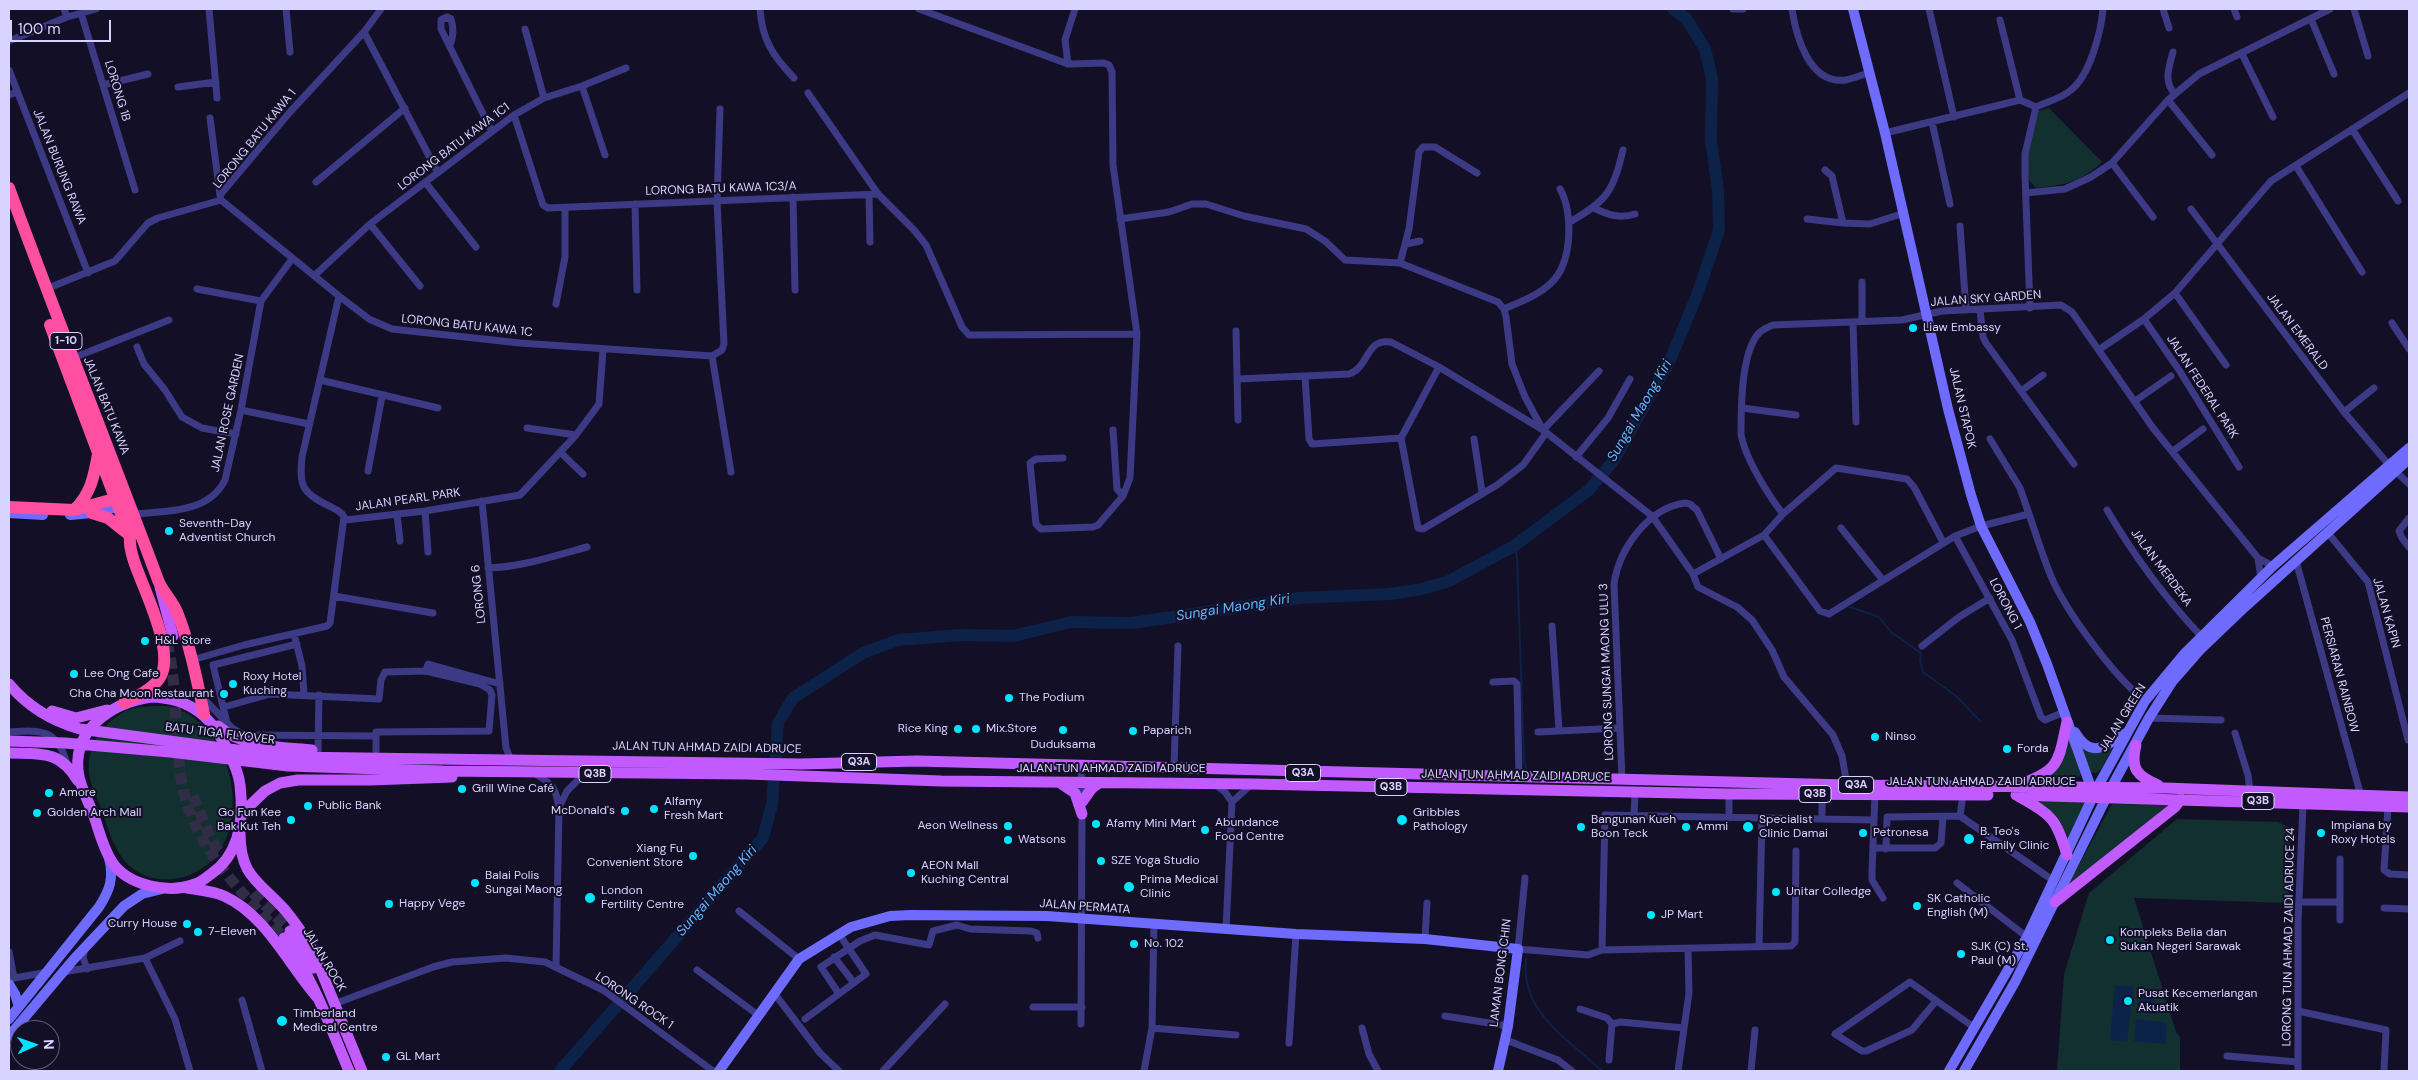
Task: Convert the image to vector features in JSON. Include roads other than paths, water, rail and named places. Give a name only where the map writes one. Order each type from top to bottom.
[{"type":"highway","name":"JALAN BATU KAWA","points":[[9,188],[73,358],[122,500],[130,539]]},
{"type":"highway","name":"JALAN BATU KAWA","points":[[9,212],[98,454],[122,500],[135,514],[159,583]]},
{"type":"highway","points":[[74,510],[88,495],[95,474],[98,454]]},
{"type":"highway","points":[[9,507],[74,510],[122,500]]},
{"type":"highway","points":[[92,513],[108,518],[130,539],[161,638],[164,657],[163,669],[159,678],[136,697],[124,703]]},
{"type":"highway","points":[[159,583],[177,613],[192,660],[206,717]]},
{"type":"main road","name":"JALAN STAPOK","points":[[1853,9],[1885,133],[1955,435],[1971,495],[1982,526],[2030,622],[2094,790]]},
{"type":"main road","name":"JALAN GREEN","points":[[1964,1071],[2014,982],[2109,792],[2136,746],[2149,718],[2172,682],[2200,650],[2393,469],[2409,448]]},
{"type":"main road","name":"JALAN GREEN","points":[[1949,1071],[2026,937],[2067,855],[2094,790],[2145,701],[2201,636],[2274,566],[2393,469],[2409,460]]},
{"type":"main road","points":[[9,513],[69,515],[92,513],[122,500]]},
{"type":"main road","name":"JALAN BATU KAWA","points":[[130,539],[169,637],[159,583]]},
{"type":"main road","points":[[9,676],[33,700],[67,717],[87,716],[124,703],[151,698],[166,698],[185,704],[206,717],[227,734],[248,742],[274,747],[318,750],[457,753],[469,766],[458,776],[441,779],[298,780],[280,783],[265,791],[241,818]]},
{"type":"main road","name":"BATU TIGA FLYOVER","points":[[9,684],[43,714],[80,729],[289,756],[443,765]]},
{"type":"main road","points":[[9,1019],[99,907],[110,887],[112,870],[109,856],[85,793],[79,771],[82,743],[96,722],[111,709]]},
{"type":"main road","points":[[9,1036],[62,972],[124,906],[142,894],[194,884],[216,870],[234,845],[241,818],[241,795],[237,771],[221,736],[206,717]]},
{"type":"main road","points":[[2066,717],[2077,735],[2089,748],[2102,747],[2126,732]]},
{"type":"main road","points":[[2013,791],[2051,770],[2063,743],[2066,717]]},
{"type":"main road","name":"BATU TIGA FLYOVER","points":[[9,742],[66,743],[151,750],[288,766],[443,765]]},
{"type":"main road","points":[[2136,746],[2133,757],[2136,771],[2146,780],[2164,788]]},
{"type":"main road","points":[[9,753],[58,758],[67,764],[85,793]]},
{"type":"main road","name":"JALAN TUN AHMAD ZAIDI ADRUCE","points":[[469,766],[511,760],[800,769],[1060,783],[1252,784],[1729,794],[1963,795],[2013,791]]},
{"type":"main road","name":"JALAN TUN AHMAD ZAIDI ADRUCE","points":[[800,769],[883,761],[1174,766],[1226,770],[1847,785],[2013,791],[2094,790],[2181,799],[2409,807]]},
{"type":"main road","name":"JALAN TUN AHMAD ZAIDI ADRUCE","points":[[443,765],[535,773],[584,774],[747,768]]},
{"type":"main road","points":[[1622,779],[1626,785],[1716,789],[1729,794]]},
{"type":"main road","points":[[1060,783],[1075,793],[1082,808]]},
{"type":"main road","points":[[1082,808],[1092,788],[1099,783]]},
{"type":"main road","name":"JALAN TUN AHMAD ZAIDI ADRUCE","points":[[2109,792],[2164,788],[2409,797]]},
{"type":"main road","points":[[2013,791],[2053,819],[2067,855]]},
{"type":"main road","points":[[2055,902],[2175,807],[2181,799]]},
{"type":"main road","name":"JALAN ROCK","points":[[241,818],[240,843],[247,871],[252,879],[285,910],[313,951],[362,1071]]},
{"type":"main road","points":[[109,856],[116,867],[130,878],[148,885],[166,888]]},
{"type":"main road","points":[[180,887],[223,895],[239,904],[266,931],[317,998]]},
{"type":"main road","name":"JALAN PERMATA","points":[[718,1071],[799,959],[851,927],[890,916],[970,914],[1081,918],[1296,934],[1424,938],[1518,949]]},
{"type":"main road","name":"JALAN ROCK","points":[[334,1004],[287,935],[317,998],[346,1070]]},
{"type":"main road","name":"LAMAN BONG CHIN","points":[[1498,1071],[1506,1040],[1518,949]]},
{"type":"main road","points":[[11,981],[19,1007]]},
{"type":"street","points":[[64,9],[67,17]]},
{"type":"street","points":[[9,42],[67,17],[96,9]]},
{"type":"street","points":[[209,9],[217,98]]},
{"type":"street","points":[[286,9],[290,52]]},
{"type":"street","name":"LORONG BATU KAWA 1","points":[[46,289],[115,261],[148,223],[221,198],[290,112],[364,32],[381,9]]},
{"type":"street","points":[[760,9],[765,39],[774,54],[794,78]]},
{"type":"street","points":[[919,9],[1068,64],[1104,62],[1109,65],[1112,72],[1113,165],[1137,334],[1130,478],[1123,496],[1093,527],[1041,529],[1038,527],[1030,463],[1036,460],[1063,458]]},
{"type":"street","points":[[1068,64],[1065,40],[1075,9]]},
{"type":"street","points":[[1733,9],[1743,9]]},
{"type":"street","points":[[1792,9],[1801,48],[1810,63],[1820,72],[1838,80],[1846,80],[1869,73]]},
{"type":"street","points":[[1930,9],[1954,117]]},
{"type":"street","points":[[1885,133],[2020,100],[2036,107],[2072,90],[2087,68],[2103,9]]},
{"type":"street","points":[[2164,9],[2169,28]]},
{"type":"street","points":[[2234,9],[2237,17]]},
{"type":"street","points":[[2026,194],[2065,189],[2091,177],[2112,163],[2168,100],[2199,74],[2330,9]]},
{"type":"street","points":[[2354,9],[2368,56]]},
{"type":"street","name":"LORONG 1B","points":[[81,13],[135,190]]},
{"type":"street","points":[[2311,19],[2334,74]]},
{"type":"street","points":[[2000,20],[2020,100]]},
{"type":"street","points":[[525,29],[544,98]]},
{"type":"street","points":[[364,32],[406,108],[438,173]]},
{"type":"street","points":[[450,45],[491,130]]},
{"type":"street","points":[[2173,52],[2167,79],[2170,88],[2175,94]]},
{"type":"street","points":[[2242,54],[2273,116]]},
{"type":"street","name":"LORONG BATU KAWA 1C1","points":[[315,274],[370,224],[491,130],[544,98],[582,86],[626,68]]},
{"type":"street","name":"JALAN BURUNG RAWA","points":[[9,70],[88,273]]},
{"type":"street","points":[[103,85],[148,74]]},
{"type":"street","points":[[178,87],[216,82]]},
{"type":"street","points":[[582,86],[605,155]]},
{"type":"street","points":[[9,95],[17,92]]},
{"type":"street","points":[[808,93],[878,194],[914,230],[926,245],[962,327],[969,335],[1137,334]]},
{"type":"street","points":[[2100,349],[2144,319],[2175,293],[2271,181],[2409,93]]},
{"type":"street","points":[[2168,100],[2212,155]]},
{"type":"street","points":[[2030,308],[2026,154],[2036,107]]},
{"type":"street","points":[[316,182],[406,108]]},
{"type":"street","points":[[720,109],[717,201],[722,350],[712,356],[731,472]]},
{"type":"street","name":"LORONG BATU KAWA 1C3/A","points":[[514,115],[543,205],[548,208],[878,194]]},
{"type":"street","points":[[210,118],[221,198]]},
{"type":"street","points":[[1932,122],[1950,204]]},
{"type":"street","points":[[2352,128],[2398,200]]},
{"type":"street","points":[[1400,263],[1406,244],[1418,152],[1428,145],[1435,147],[1477,173]]},
{"type":"street","points":[[1570,222],[1604,200],[1612,185],[1623,150]]},
{"type":"street","points":[[2112,163],[2153,217]]},
{"type":"street","points":[[2296,166],[2362,272]]},
{"type":"street","points":[[1825,170],[1832,176],[1843,222]]},
{"type":"street","points":[[425,182],[476,247]]},
{"type":"street","points":[[1504,309],[1535,294],[1552,283],[1561,270],[1565,259],[1570,222],[1567,203],[1560,189]]},
{"type":"street","points":[[869,195],[870,242]]},
{"type":"street","points":[[792,197],[796,290]]},
{"type":"street","name":"LORONG BATU KAWA 1C","points":[[221,198],[292,259],[315,274],[339,296],[379,324],[402,332],[603,350],[712,356]]},
{"type":"street","points":[[1120,219],[1169,212],[1199,202],[1244,216],[1306,229],[1325,241],[1345,260],[1400,263],[1491,299],[1504,309],[1512,364],[1525,397],[1545,431]]},
{"type":"street","points":[[635,204],[638,290]]},
{"type":"street","points":[[556,304],[565,257],[565,208]]},
{"type":"street","points":[[1594,208],[1626,218],[1635,214]]},
{"type":"street","name":"JALAN EMERALD","points":[[2191,209],[2278,327],[2344,412],[2393,469],[2409,484]]},
{"type":"street","points":[[1807,219],[1870,224],[1904,213]]},
{"type":"street","points":[[370,224],[420,286]]},
{"type":"street","points":[[1960,226],[1966,310]]},
{"type":"street","points":[[1406,244],[1420,241]]},
{"type":"street","name":"JALAN ROSE GARDEN","points":[[135,514],[192,507],[205,502],[220,490],[225,480],[236,434],[261,301],[292,259]]},
{"type":"street","points":[[1862,282],[1862,321]]},
{"type":"street","points":[[196,289],[261,301]]},
{"type":"street","points":[[2175,293],[2226,365]]},
{"type":"street","name":"JALAN PEARL PARK","points":[[339,296],[302,457],[302,484],[309,495],[342,514],[345,520],[425,511],[520,495],[576,435],[600,401],[603,350]]},
{"type":"street","name":"JALAN SKY GARDEN","points":[[1783,514],[1742,443],[1742,408],[1748,358],[1758,334],[1765,328],[1773,325],[1902,320],[1927,314],[1966,310],[2030,308],[2061,304],[2068,307],[2100,349],[2153,428],[2258,558],[2274,566]]},
{"type":"street","points":[[1980,310],[1982,331],[1986,343],[2074,464]]},
{"type":"street","name":"JALAN FEDERAL PARK","points":[[2144,319],[2179,370],[2240,467]]},
{"type":"street","points":[[73,358],[168,320]]},
{"type":"street","points":[[1853,322],[1856,422]]},
{"type":"street","points":[[2392,323],[2409,348]]},
{"type":"street","points":[[1236,331],[1238,420]]},
{"type":"street","points":[[1238,379],[1355,372],[1376,343],[1383,341],[1392,342],[1439,367],[1545,431],[1652,516],[1693,574],[1698,587],[1738,607],[1752,620],[1772,650],[1784,677],[1833,735],[1842,756],[1847,785]]},
{"type":"street","points":[[137,346],[144,364],[165,390],[182,418],[202,428],[236,434]]},
{"type":"street","points":[[1439,367],[1401,438],[1418,528],[1423,528],[1497,485],[1523,465],[1545,431],[1599,371]]},
{"type":"street","points":[[2021,391],[2043,375]]},
{"type":"street","points":[[1305,376],[1309,439],[1312,444],[1401,438]]},
{"type":"street","points":[[2135,401],[2171,376]]},
{"type":"street","points":[[1576,457],[1608,418],[1630,379]]},
{"type":"street","points":[[320,380],[438,408]]},
{"type":"street","points":[[2344,412],[2374,388]]},
{"type":"street","points":[[368,470],[382,396]]},
{"type":"street","points":[[1742,408],[1796,414]]},
{"type":"street","points":[[241,410],[309,424]]},
{"type":"street","points":[[527,428],[576,435]]},
{"type":"street","points":[[2173,451],[2203,428]]},
{"type":"street","points":[[1113,430],[1117,489],[1123,496]]},
{"type":"street","points":[[1474,439],[1482,492]]},
{"type":"street","points":[[1990,439],[2020,488],[2054,582],[2067,606],[2100,651],[2145,701]]},
{"type":"street","points":[[560,452],[583,474]]},
{"type":"street","points":[[1693,574],[1764,535],[1783,514],[1836,468],[1907,479],[1911,482],[1943,542]]},
{"type":"street","name":"LORONG 6","points":[[482,501],[506,748],[511,760]]},
{"type":"street","points":[[1652,516],[1680,504],[1690,504],[1697,510],[1721,559]]},
{"type":"street","name":"JALAN MERDEKA","points":[[2107,510],[2119,532],[2169,598],[2201,636]]},
{"type":"street","points":[[425,511],[428,552]]},
{"type":"street","points":[[397,514],[400,541]]},
{"type":"street","points":[[1764,535],[1820,611],[1829,614],[1882,579],[1955,536],[1982,526],[2029,514]]},
{"type":"street","name":"LORONG SUNGAI MAONG ULU 3","points":[[1622,779],[1614,584],[1616,573],[1628,545],[1652,516]]},
{"type":"street","points":[[2409,518],[2400,531],[2402,538],[2409,547]]},
{"type":"street","points":[[192,660],[227,649],[327,626],[330,623],[345,520]]},
{"type":"street","points":[[1841,528],[1882,579]]},
{"type":"street","name":"JALAN KAPIN","points":[[2328,532],[2368,582],[2408,740]]},
{"type":"street","name":"LORONG 1","points":[[1955,536],[2012,640],[2038,712],[2045,720],[2066,717]]},
{"type":"street","points":[[488,568],[530,562],[587,547]]},
{"type":"street","name":"JALAN SKY GARDEN","points":[[2258,558],[2261,578]]},
{"type":"street","name":"PERSIARAN RAINBOW","points":[[2296,561],[2361,796]]},
{"type":"street","points":[[334,596],[433,613]]},
{"type":"street","points":[[1922,646],[1959,617],[1990,598]]},
{"type":"street","points":[[1552,626],[1559,730]]},
{"type":"street","points":[[294,634],[302,666],[304,695]]},
{"type":"street","points":[[227,723],[213,665],[297,644]]},
{"type":"street","points":[[1174,766],[1178,646]]},
{"type":"street","points":[[224,706],[270,694],[379,699],[381,680],[385,672],[427,667],[476,680],[500,684]]},
{"type":"street","points":[[246,735],[318,736],[489,731],[492,695],[490,690],[476,680]]},
{"type":"street","points":[[1493,682],[1514,681],[1517,684],[1525,778]]},
{"type":"street","points":[[199,693],[237,732],[274,747]]},
{"type":"street","points":[[318,750],[319,695]]},
{"type":"street","points":[[2149,718],[2222,720]]},
{"type":"street","points":[[1538,732],[1620,728]]},
{"type":"street","points":[[9,732],[36,731],[48,733],[54,737],[67,764]]},
{"type":"street","points":[[2234,733],[2248,775],[2250,791]]},
{"type":"street","points":[[376,734],[376,752]]},
{"type":"street","points":[[1081,1024],[1082,765]]},
{"type":"street","points":[[535,773],[553,786],[559,808],[556,966]]},
{"type":"street","points":[[559,808],[566,791],[584,774]]},
{"type":"street","points":[[1215,784],[1225,792],[1232,802],[1226,929]]},
{"type":"street","points":[[1232,802],[1252,784]]},
{"type":"street","points":[[1634,792],[1634,816]]},
{"type":"street","points":[[1729,794],[1729,818]]},
{"type":"street","points":[[1822,794],[1822,819]]},
{"type":"street","points":[[1875,794],[1872,880],[1883,898]]},
{"type":"street","points":[[1960,816],[1963,795]]},
{"type":"street","name":"LORONG TUN AHMAD ZAIDI ADRUCE 24","points":[[2298,1071],[2302,804]]},
{"type":"street","points":[[2388,807],[2384,870],[2390,874],[2409,875]]},
{"type":"street","points":[[1602,950],[1604,818],[1608,815],[1874,820]]},
{"type":"street","points":[[1886,848],[1887,817],[1960,816],[2054,881]]},
{"type":"street","points":[[1873,848],[1939,846],[1941,843],[1942,817]]},
{"type":"street","points":[[1759,947],[1762,818]]},
{"type":"street","points":[[1518,949],[1588,955],[1602,950],[1759,947],[1794,944],[1796,851]]},
{"type":"street","points":[[2340,860],[2340,920]]},
{"type":"street","name":"LAMAN BONG CHIN","points":[[1518,949],[1525,878]]},
{"type":"street","points":[[1957,884],[2026,937]]},
{"type":"street","points":[[2300,902],[2340,902]]},
{"type":"street","points":[[1424,938],[1427,903]]},
{"type":"street","points":[[2384,908],[2409,909]]},
{"type":"street","points":[[738,911],[799,959]]},
{"type":"street","points":[[970,914],[970,929]]},
{"type":"street","points":[[1144,1071],[1152,1028],[1154,924]]},
{"type":"street","points":[[839,994],[821,969],[823,965],[867,938],[878,935],[929,945],[933,931],[956,925],[970,929],[1031,931],[1037,933],[1038,938]]},
{"type":"street","points":[[805,1019],[866,972],[839,934]]},
{"type":"street","points":[[1290,1043],[1296,934]]},
{"type":"street","points":[[62,972],[145,958],[180,941]]},
{"type":"street","points":[[86,946],[83,958],[87,969]]},
{"type":"street","points":[[1678,1071],[1689,994],[1688,949]]},
{"type":"street","points":[[9,952],[11,981],[48,972]]},
{"type":"street","points":[[834,957],[854,983]]},
{"type":"street","points":[[145,958],[175,1019],[190,1071]]},
{"type":"street","name":"LORONG ROCK 1","points":[[334,1004],[432,967],[452,962],[506,958],[544,962],[604,990],[713,1071]]},
{"type":"street","points":[[697,970],[758,1015]]},
{"type":"street","points":[[1936,1001],[1912,1030],[1866,1051],[1862,1051],[1835,1034],[1910,982],[1975,1028]]},
{"type":"street","points":[[774,993],[820,1053],[839,1071]]},
{"type":"street","points":[[242,1000],[262,1071]]},
{"type":"street","points":[[883,1071],[945,1004]]},
{"type":"street","points":[[1034,1007],[1082,1007]]},
{"type":"street","points":[[1580,1009],[1607,1018],[1612,1024],[1609,1060]]},
{"type":"street","points":[[2298,1011],[2386,1030],[2384,1071]]},
{"type":"street","points":[[1445,1016],[1508,1026]]},
{"type":"street","points":[[1612,1024],[1621,1022],[1684,1028]]},
{"type":"street","points":[[1152,1028],[1236,1035]]},
{"type":"street","points":[[1362,1028],[1369,1054],[1378,1071]]},
{"type":"street","points":[[1751,1071],[1754,1030]]},
{"type":"street","points":[[1506,1040],[1558,1060],[1572,1071]]},
{"type":"street","points":[[2227,1056],[2298,1062]]},
{"type":"water","points":[[2115,985],[2133,987],[2127,1042],[2110,1040]]},
{"type":"water","points":[[2140,990],[2156,992],[2154,1014],[2137,1012]]},
{"type":"water","points":[[2136,1019],[2167,1023],[2165,1044],[2134,1041]]},
{"type":"waterway","name":"Sungai Maong Kiri","points":[[560,1071],[763,838],[772,804],[778,723],[793,698],[863,653],[898,640],[961,635],[1013,636],[1071,622],[1132,623],[1299,598],[1390,594],[1422,589],[1449,581],[1514,546],[1589,490],[1614,460],[1671,358],[1697,295],[1719,230],[1718,190],[1711,140],[1712,78],[1705,49],[1686,18],[1673,9]]},
{"type":"waterway","points":[[1514,546],[1517,557],[1524,761],[1527,771]]},
{"type":"waterway","points":[[1850,607],[1879,617],[1891,632],[1921,653],[1920,661],[1923,672],[1956,696],[1981,722]]},
{"type":"waterway","points":[[1526,959],[1526,978],[1538,1009],[1561,1035],[1602,1071]]},
{"type":"tunnel","points":[[167,642],[173,676],[181,778],[186,802],[206,845],[220,865],[284,938]]},
{"type":"tunnel","points":[[193,796],[211,839],[221,855]]},
{"type":"tunnel","points":[[253,893],[290,931]]},
{"type":"place","name":"Liaw Embassy","points":[[1913,328]]},
{"type":"place","name":"Seventh-Day Adventist Church","points":[[169,531]]},
{"type":"place","name":"H&L Store","points":[[145,641]]},
{"type":"place","name":"Lee Ong Cafe","points":[[74,674]]},
{"type":"place","name":"Roxy Hotel Kuching","points":[[233,684]]},
{"type":"place","name":"Cha Cha Moon Restaurant","points":[[224,694]]},
{"type":"place","name":"The Podium","points":[[1009,698]]},
{"type":"place","name":"Rice King","points":[[958,729]]},
{"type":"place","name":"Mix.Store","points":[[976,729]]},
{"type":"place","name":"Duduksama","points":[[1063,730]]},
{"type":"place","name":"Paparich","points":[[1133,731]]},
{"type":"place","name":"Ninso","points":[[1875,737]]},
{"type":"place","name":"Forda","points":[[2007,749]]},
{"type":"place","name":"Grill Wine Café","points":[[462,789]]},
{"type":"place","name":"Amore","points":[[49,793]]},
{"type":"place","name":"Public Bank","points":[[308,806]]},
{"type":"place","name":"Alfamy Fresh Mart","points":[[654,809]]},
{"type":"place","name":"McDonald's","points":[[625,811]]},
{"type":"place","name":"Golden Arch Mall","points":[[37,813]]},
{"type":"place","name":"Go Fun Kee Bak Kut Teh","points":[[291,820]]},
{"type":"place","name":"Gribbles Pathology","points":[[1402,820]]},
{"type":"place","name":"Afamy Mini Mart","points":[[1096,824]]},
{"type":"place","name":"Aeon Wellness","points":[[1008,826]]},
{"type":"place","name":"Bangunan Kueh Boon Teck","points":[[1581,827]]},
{"type":"place","name":"Ammi","points":[[1686,827]]},
{"type":"place","name":"Specialist Clinic Damai","points":[[1748,827]]},
{"type":"place","name":"Abundance Food Centre","points":[[1205,830]]},
{"type":"place","name":"Petronesa","points":[[1863,833]]},
{"type":"place","name":"Impiana by Roxy Hotels","points":[[2321,833]]},
{"type":"place","name":"B. Teo's Family Clinic","points":[[1969,839]]},
{"type":"place","name":"Watsons","points":[[1008,840]]},
{"type":"place","name":"Xiang Fu Convenient Store","points":[[693,856]]},
{"type":"place","name":"SZE Yoga Studio","points":[[1101,861]]},
{"type":"place","name":"AEON Mall Kuching Central","points":[[911,873]]},
{"type":"place","name":"Balai Polis Sungai Maong","points":[[475,883]]},
{"type":"place","name":"Prima Medical Clinic","points":[[1129,887]]},
{"type":"place","name":"Unitar Colledge","points":[[1776,892]]},
{"type":"place","name":"London Fertility Centre","points":[[590,898]]},
{"type":"place","name":"Happy Vege","points":[[389,904]]},
{"type":"place","name":"SK Catholic English (M)","points":[[1917,906]]},
{"type":"place","name":"JP Mart","points":[[1651,915]]},
{"type":"place","name":"Curry House","points":[[187,924]]},
{"type":"place","name":"7-Eleven","points":[[198,932]]},
{"type":"place","name":"Kompleks Belia dan Sukan Negeri Sarawak","points":[[2110,940]]},
{"type":"place","name":"No. 102","points":[[1134,944]]},
{"type":"place","name":"SJK (C) St. Paul (M)","points":[[1961,954]]},
{"type":"place","name":"Pusat Kecemerlangan Akuatik","points":[[2128,1001]]},
{"type":"place","name":"Timberland Medical Centre","points":[[282,1021]]},
{"type":"place","name":"GL Mart","points":[[386,1057]]}]
